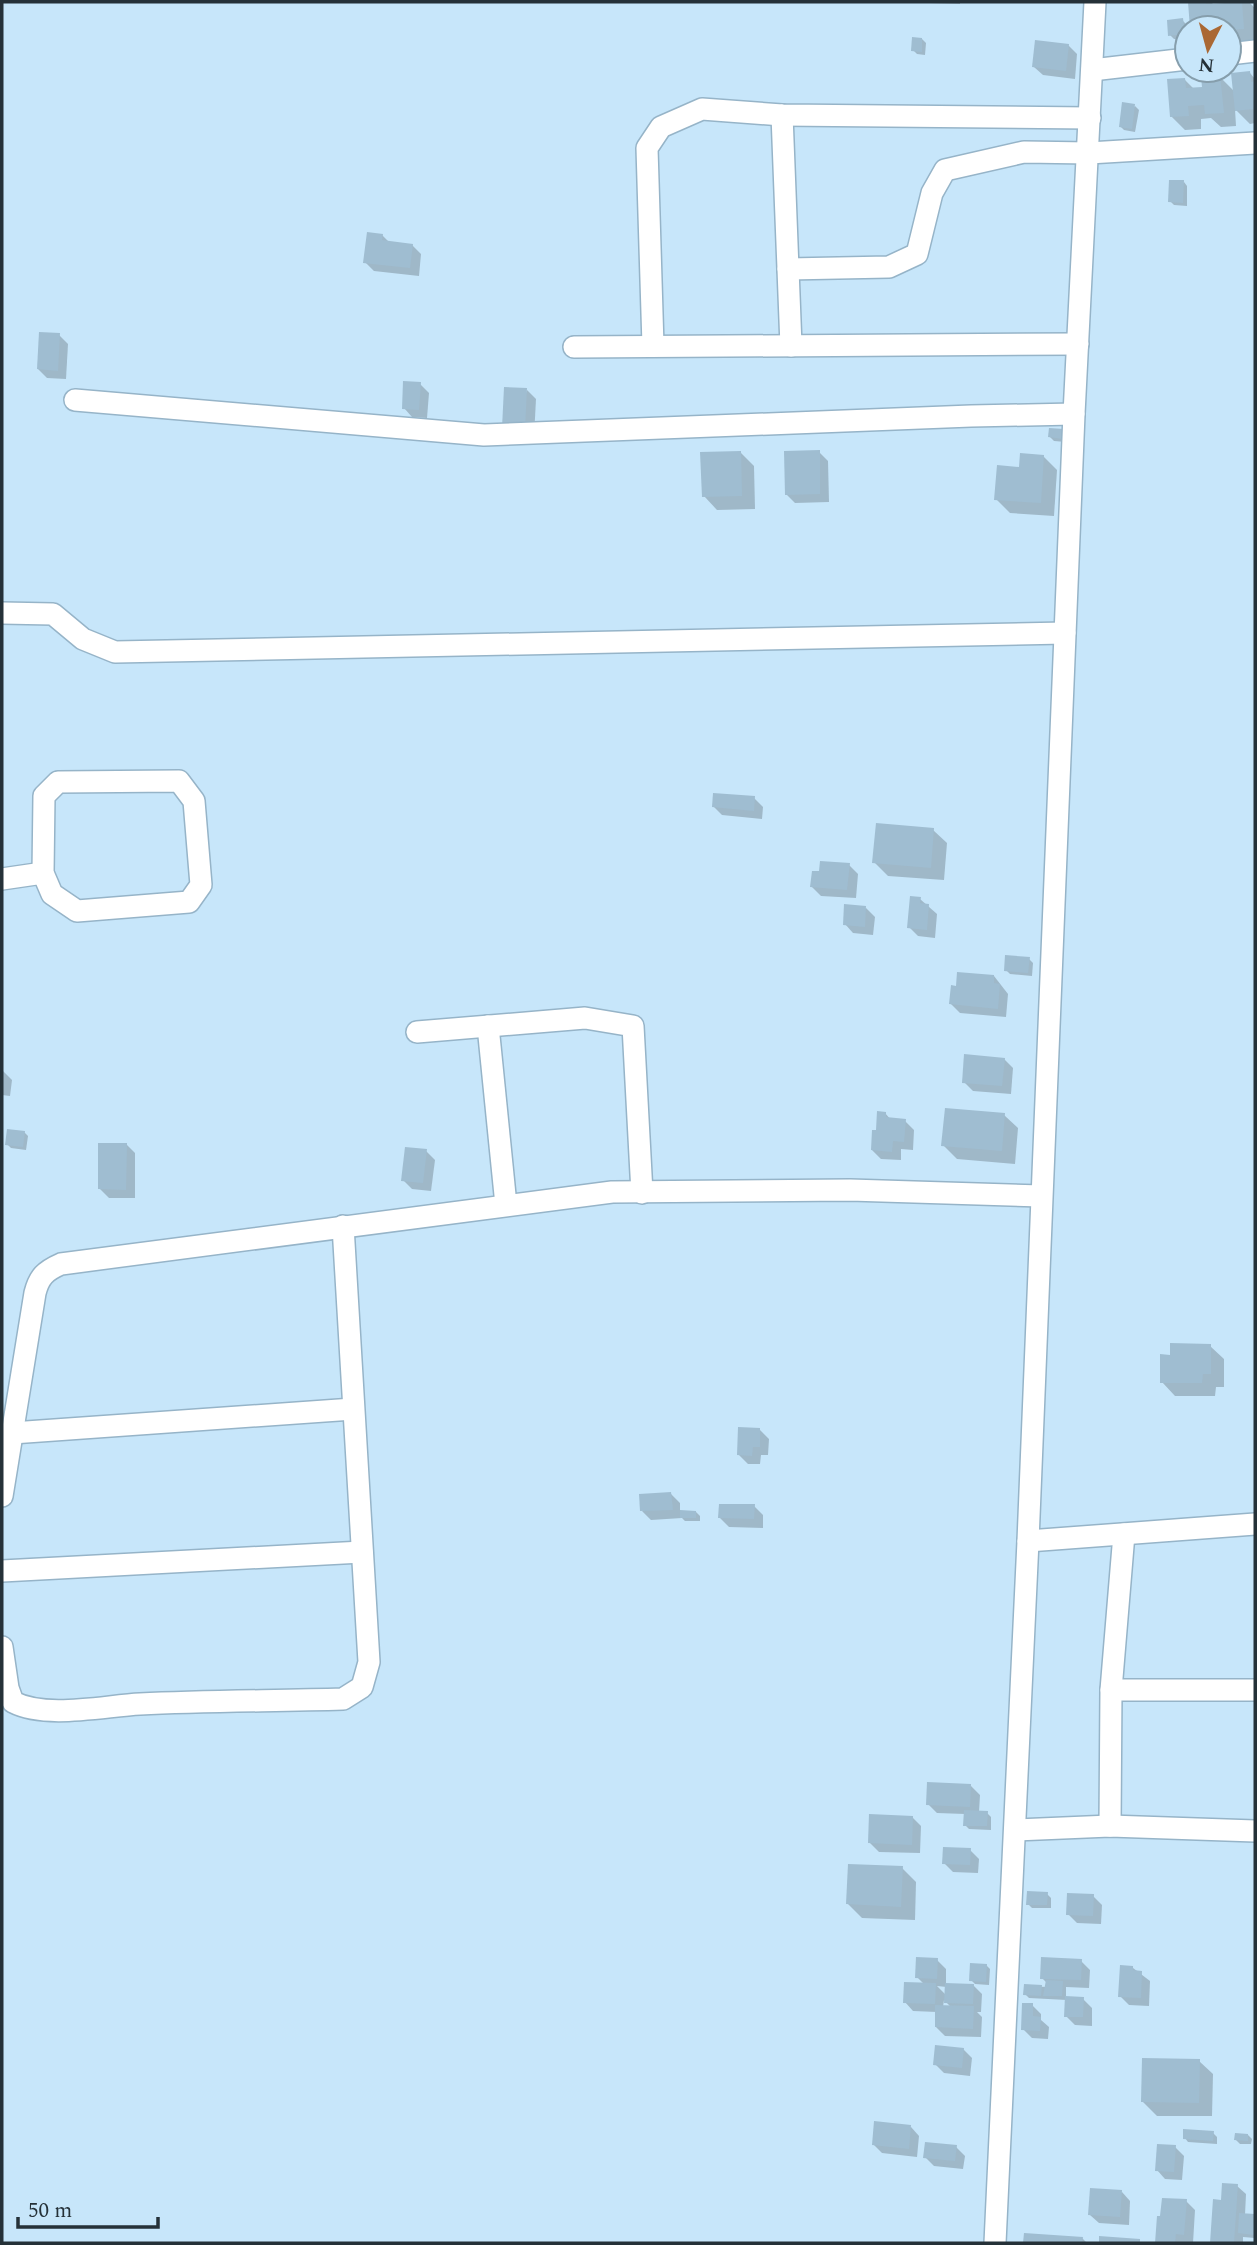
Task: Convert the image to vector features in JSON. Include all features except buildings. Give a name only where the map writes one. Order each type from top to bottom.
[{"type":"street","points":[[995,2243],[1028,1541],[1074,414],[1095,2]]},
{"type":"street","points":[[1092,70],[1173,61]]},
{"type":"street","points":[[653,346],[647,148],[662,127],[702,109],[782,116],[1090,118]]},
{"type":"street","points":[[782,116],[791,346]]},
{"type":"street","points":[[788,269],[889,267],[917,254],[932,193],[946,170],[1024,152],[1089,153],[1255,143]]},
{"type":"street","points":[[574,347],[1078,344]]},
{"type":"street","points":[[75,400],[484,435],[1074,414]]},
{"type":"street","points":[[2,612],[53,614],[83,639],[114,652],[1065,633]]},
{"type":"street","points":[[179,781],[194,801],[201,886],[189,902],[77,911],[52,894],[43,873],[44,796],[58,782],[179,781]]},
{"type":"street","points":[[2,879],[43,873]]},
{"type":"street","points":[[417,1032],[585,1018],[633,1026],[642,1192]]},
{"type":"street","points":[[488,1026],[506,1205]]},
{"type":"street","points":[[2,1496],[34,1293],[39,1278],[49,1269],[61,1264],[612,1192],[850,1190],[1041,1196]]},
{"type":"street","points":[[2,1647],[8,1688],[13,1702],[25,1709],[343,1699],[362,1687],[369,1662],[343,1226]]},
{"type":"street","points":[[12,1433],[353,1409]]},
{"type":"street","points":[[1028,1541],[1255,1524]]},
{"type":"street","points":[[1110,1826],[1111,1690],[1124,1534]]},
{"type":"street","points":[[2,1571],[362,1552]]},
{"type":"street","points":[[1111,1690],[1255,1690]]},
{"type":"street","points":[[1015,1830],[1110,1826],[1255,1831]]}]
